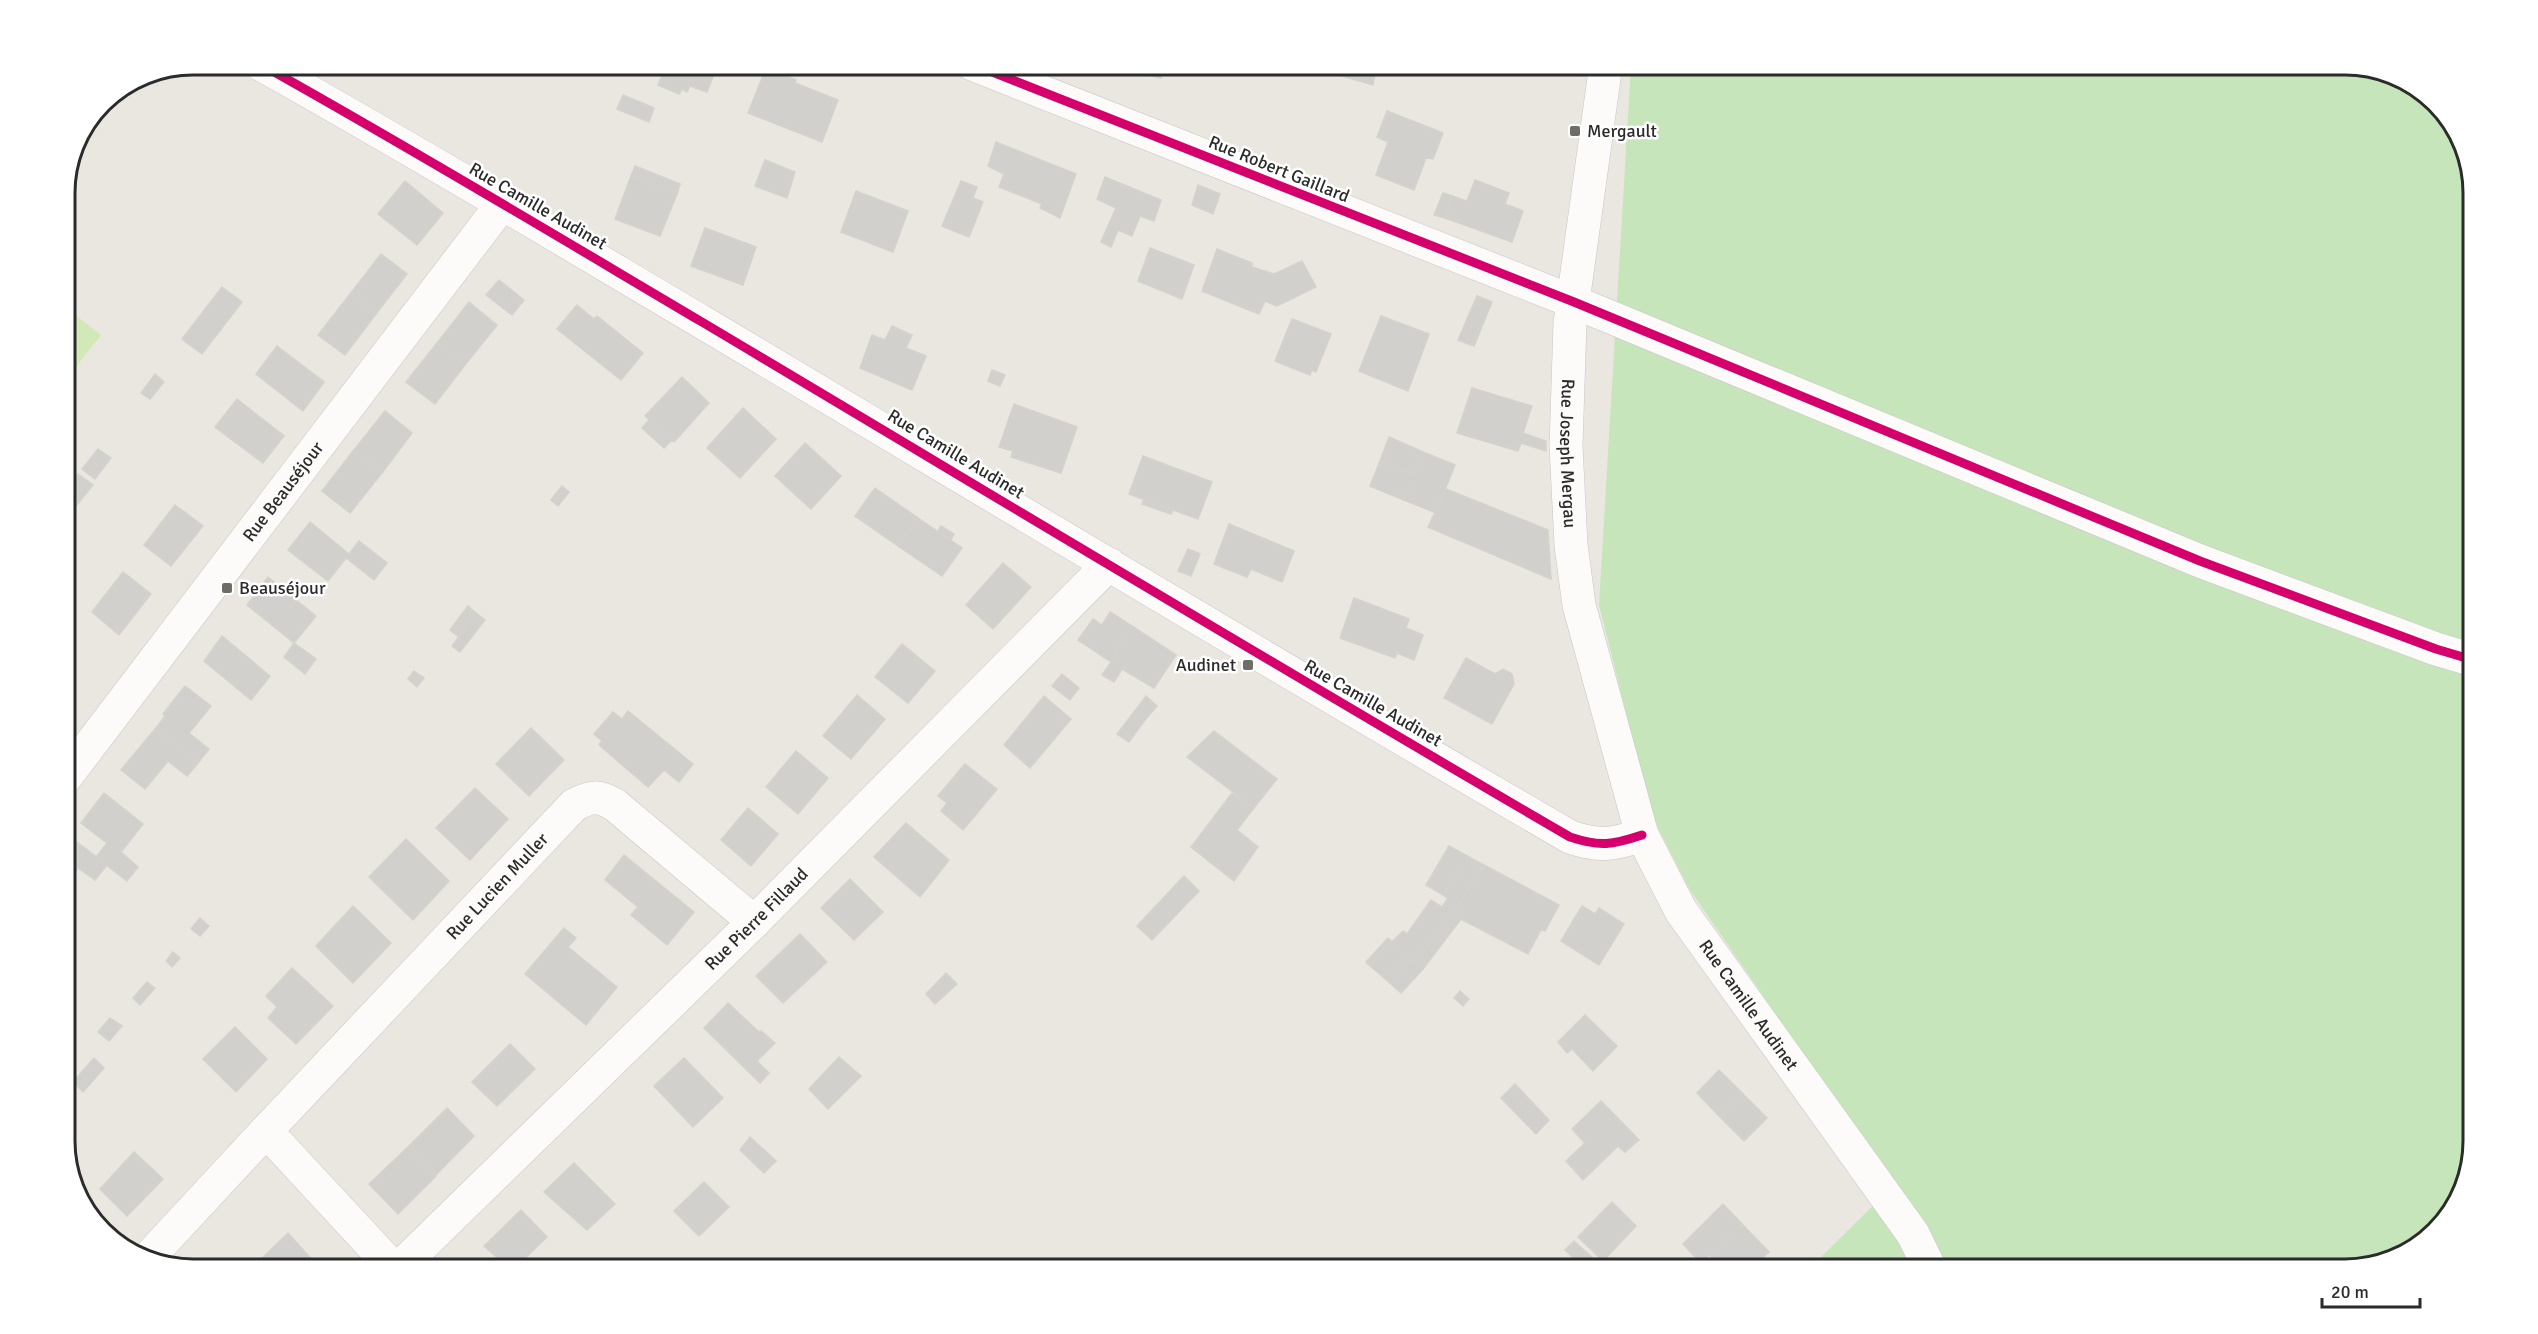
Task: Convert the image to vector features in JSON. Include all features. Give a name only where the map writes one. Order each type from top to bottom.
[{"type":"street","name":"Rue Camille Audinet","points":[[279,75],[502,204],[1109,564],[1226,636],[1570,837],[1592,844],[1617,843],[1642,835],[1681,911],[1913,1234],[1925,1259]]},
{"type":"street","name":"Rue Robert Gaillard","points":[[1000,75],[1574,302],[2200,561],[2463,657]]},
{"type":"street","name":"Rue Joseph Mergau","points":[[1605,75],[1570,322],[1566,446],[1571,545],[1579,605],[1642,835]]},
{"type":"street","name":"Rue Beauséjour","points":[[75,765],[502,204]]},
{"type":"street","name":"Rue Pierre Fillaud","points":[[406,1259],[754,922],[1109,564]]},
{"type":"street","name":"Rue Lucien Muller","points":[[154,1252],[574,805],[586,799],[599,797],[615,805],[754,922]]},
{"type":"street","points":[[266,1131],[387,1259]]},
{"type":"green space","points":[[1630,75],[2345,75],[2383,81],[2423,104],[2434,115],[2451,141],[2461,170],[2463,186],[2463,1141],[2457,1179],[2434,1219],[2423,1230],[2390,1250],[2360,1258],[2345,1259],[1819,1259],[1894,1185],[1690,890],[1652,816],[1599,605]]},
{"type":"green space","points":[[75,315],[101,335],[75,368]]},
{"type":"building","points":[[662,75],[714,75],[707,92],[690,86],[687,92],[682,89],[679,94],[658,85]]},
{"type":"building","points":[[763,75],[784,75],[796,80],[795,83],[838,100],[822,142],[748,113]]},
{"type":"building","points":[[1338,75],[1375,75],[1373,85]]},
{"type":"building","points":[[623,95],[654,108],[649,122],[617,109]]},
{"type":"building","points":[[1387,111],[1443,133],[1433,159],[1426,158],[1414,190],[1376,175],[1388,142],[1377,137]]},
{"type":"building","points":[[996,142],[1076,174],[1060,218],[1040,208],[1042,204],[999,187],[1004,174],[988,166]]},
{"type":"building","points":[[765,160],[795,172],[787,198],[755,186]]},
{"type":"building","points":[[635,166],[680,184],[677,194],[631,176]]},
{"type":"building","points":[[631,176],[677,194],[660,236],[615,219]]},
{"type":"building","points":[[1105,177],[1161,200],[1154,221],[1140,216],[1132,236],[1118,230],[1111,247],[1101,242],[1116,208],[1097,199]]},
{"type":"building","points":[[1475,180],[1509,193],[1505,204],[1523,211],[1512,242],[1445,218],[1452,196],[1467,201]]},
{"type":"building","points":[[405,181],[443,213],[417,245],[378,214]]},
{"type":"building","points":[[961,181],[977,187],[973,198],[983,202],[969,237],[942,226]]},
{"type":"building","points":[[1198,185],[1220,194],[1213,214],[1192,205]]},
{"type":"building","points":[[856,191],[908,211],[893,252],[841,232]]},
{"type":"building","points":[[1443,193],[1452,196],[1445,218],[1434,215]]},
{"type":"building","points":[[705,228],[756,247],[743,285],[691,266]]},
{"type":"building","points":[[1150,248],[1194,265],[1182,299],[1138,281]]},
{"type":"building","points":[[1217,249],[1252,263],[1252,267],[1274,274],[1302,261],[1316,287],[1277,306],[1265,301],[1259,314],[1202,291]]},
{"type":"building","points":[[381,254],[407,274],[376,314],[350,294]]},
{"type":"building","points":[[499,280],[524,300],[512,315],[486,295]]},
{"type":"building","points":[[222,287],[242,302],[202,354],[182,339]]},
{"type":"building","points":[[350,294],[376,314],[345,355],[318,335]]},
{"type":"building","points":[[1477,296],[1492,302],[1474,346],[1458,340]]},
{"type":"building","points":[[469,302],[497,325],[465,365],[437,343]]},
{"type":"building","points":[[577,305],[594,319],[597,316],[643,353],[621,380],[557,329]]},
{"type":"building","points":[[1381,316],[1429,334],[1408,391],[1359,371]]},
{"type":"building","points":[[1292,319],[1331,334],[1316,372],[1312,370],[1310,375],[1275,361]]},
{"type":"building","points":[[892,326],[912,335],[906,348],[926,356],[912,390],[860,368],[872,335],[885,340]]},
{"type":"building","points":[[437,343],[465,365],[435,404],[406,382]]},
{"type":"building","points":[[277,346],[324,382],[303,411],[256,374]]},
{"type":"building","points":[[992,370],[1005,375],[1000,386],[988,381]]},
{"type":"building","points":[[155,374],[164,382],[150,399],[141,393]]},
{"type":"building","points":[[682,377],[709,403],[674,442],[645,416]]},
{"type":"building","points":[[1472,388],[1532,406],[1523,433],[1546,441],[1546,451],[1521,443],[1518,451],[1457,433]]},
{"type":"building","points":[[237,399],[284,436],[263,463],[215,427]]},
{"type":"building","points":[[1014,404],[1077,427],[1061,473],[1011,457],[1013,451],[999,447]]},
{"type":"building","points":[[743,408],[776,439],[740,478],[707,448]]},
{"type":"building","points":[[385,411],[412,433],[382,473],[353,451]]},
{"type":"building","points":[[649,420],[672,440],[664,448],[642,428]]},
{"type":"building","points":[[1389,437],[1423,452],[1415,475],[1380,461]]},
{"type":"building","points":[[805,443],[841,476],[811,509],[775,476]]},
{"type":"building","points":[[98,449],[111,458],[95,479],[82,469]]},
{"type":"building","points":[[353,451],[382,473],[350,513],[322,491]]},
{"type":"building","points":[[1423,452],[1455,465],[1436,513],[1404,500]]},
{"type":"building","points":[[1143,456],[1212,482],[1198,519],[1129,494]]},
{"type":"building","points":[[1380,461],[1415,475],[1404,500],[1370,486]]},
{"type":"building","points":[[78,474],[93,485],[75,507],[75,478]]},
{"type":"building","points":[[562,486],[569,492],[558,506],[551,500]]},
{"type":"building","points":[[875,488],[918,518],[898,546],[855,516]]},
{"type":"building","points":[[1446,489],[1548,530],[1551,579],[1428,527]]},
{"type":"building","points":[[1144,499],[1173,510],[1171,514],[1142,504]]},
{"type":"building","points":[[175,505],[203,526],[171,566],[144,545]]},
{"type":"building","points":[[918,518],[962,548],[942,576],[898,546]]},
{"type":"building","points":[[310,522],[349,554],[359,541],[387,563],[374,580],[346,558],[328,581],[288,550]]},
{"type":"building","points":[[1229,524],[1294,551],[1282,582],[1251,569],[1247,577],[1214,564]]},
{"type":"building","points":[[941,526],[954,534],[951,540],[938,531]]},
{"type":"building","points":[[1188,549],[1200,554],[1191,576],[1178,571]]},
{"type":"building","points":[[1003,563],[1031,587],[993,629],[966,605]]},
{"type":"building","points":[[123,572],[151,594],[119,635],[92,612]]},
{"type":"building","points":[[268,577],[316,616],[294,643],[247,605]]},
{"type":"building","points":[[1354,598],[1409,619],[1406,628],[1423,635],[1414,660],[1397,653],[1395,658],[1340,638]]},
{"type":"building","points":[[468,606],[476,613],[467,626],[458,619]]},
{"type":"building","points":[[1110,612],[1132,626],[1111,662],[1078,640],[1093,619],[1102,625]]},
{"type":"building","points":[[476,613],[485,620],[460,652],[452,646]]},
{"type":"building","points":[[458,619],[467,626],[459,637],[450,630]]},
{"type":"building","points":[[1132,626],[1176,655],[1154,688],[1122,669],[1114,682],[1102,675],[1119,651],[1117,649]]},
{"type":"building","points":[[222,636],[270,676],[251,700],[204,661]]},
{"type":"building","points":[[294,643],[316,659],[305,674],[284,657]]},
{"type":"building","points":[[902,644],[935,671],[908,703],[875,677]]},
{"type":"building","points":[[1466,658],[1495,674],[1503,669],[1512,674],[1514,684],[1492,724],[1444,698]]},
{"type":"building","points":[[414,671],[424,678],[417,687],[408,679]]},
{"type":"building","points":[[1062,674],[1079,688],[1070,700],[1052,686]]},
{"type":"building","points":[[185,686],[211,706],[189,733],[209,749],[198,763],[155,729],[165,716],[163,714]]},
{"type":"building","points":[[857,695],[885,719],[851,759],[823,736]]},
{"type":"building","points":[[1044,696],[1071,719],[1030,768],[1004,745]]},
{"type":"building","points":[[1146,696],[1157,706],[1145,720],[1134,712]]},
{"type":"building","points":[[628,711],[693,764],[679,782],[664,770],[648,787],[599,745],[602,741],[594,734],[613,712],[622,719]]},
{"type":"building","points":[[1134,712],[1145,720],[1129,742],[1117,734]]},
{"type":"building","points":[[531,728],[564,760],[529,796],[496,764]]},
{"type":"building","points":[[155,729],[198,763],[187,776],[168,761],[145,789],[121,770]]},
{"type":"building","points":[[1214,731],[1277,779],[1254,808],[1187,757]]},
{"type":"building","points":[[796,751],[828,778],[798,814],[766,787]]},
{"type":"building","points":[[965,764],[997,789],[963,830],[941,811],[947,803],[938,796]]},
{"type":"building","points":[[475,788],[508,819],[470,860],[436,828]]},
{"type":"building","points":[[104,793],[143,824],[121,852],[138,867],[127,881],[96,857],[107,843],[81,823]]},
{"type":"building","points":[[1232,793],[1254,808],[1237,830],[1258,847],[1234,881],[1191,847]]},
{"type":"building","points":[[748,808],[778,834],[751,866],[721,840]]},
{"type":"building","points":[[906,823],[949,860],[920,897],[874,857]]},
{"type":"building","points":[[406,839],[449,881],[413,920],[369,877]]},
{"type":"building","points":[[75,841],[107,865],[95,880],[78,868],[75,872]]},
{"type":"building","points":[[1449,846],[1469,857],[1443,895],[1426,885]]},
{"type":"building","points":[[624,855],[694,912],[667,945],[631,915],[638,907],[605,880]]},
{"type":"building","points":[[1469,857],[1484,865],[1453,913],[1415,962],[1392,942],[1403,931],[1407,934],[1431,900],[1442,907],[1448,898],[1443,895]]},
{"type":"building","points":[[1484,865],[1559,905],[1545,931],[1541,930],[1528,954],[1461,919],[1423,969],[1415,962],[1453,913]]},
{"type":"building","points":[[1184,876],[1199,891],[1152,940],[1137,926]]},
{"type":"building","points":[[850,879],[883,912],[854,940],[821,908]]},
{"type":"building","points":[[353,906],[391,943],[353,983],[316,946]]},
{"type":"building","points":[[1582,906],[1595,914],[1599,908],[1624,924],[1599,965],[1561,941]]},
{"type":"building","points":[[200,918],[209,926],[200,936],[191,929]]},
{"type":"building","points":[[564,928],[576,938],[568,947],[617,987],[586,1025],[525,974]]},
{"type":"building","points":[[800,934],[827,962],[783,1003],[756,976]]},
{"type":"building","points":[[1388,938],[1392,942],[1368,964],[1366,962]]},
{"type":"building","points":[[1392,942],[1406,954],[1382,976],[1368,964]]},
{"type":"building","points":[[173,952],[180,958],[172,967],[166,961]]},
{"type":"building","points":[[1406,954],[1412,960],[1391,984],[1382,976]]},
{"type":"building","points":[[1412,960],[1423,969],[1401,993],[1391,984]]},
{"type":"building","points":[[292,968],[333,1006],[296,1044],[268,1018],[277,1007],[266,996]]},
{"type":"building","points":[[946,973],[957,984],[935,1004],[926,994]]},
{"type":"building","points":[[147,982],[155,988],[140,1005],[133,998]]},
{"type":"building","points":[[1460,991],[1469,999],[1463,1006],[1454,998]]},
{"type":"building","points":[[728,1003],[759,1032],[761,1031],[775,1043],[757,1061],[769,1073],[760,1083],[704,1028]]},
{"type":"building","points":[[1585,1015],[1617,1046],[1593,1071],[1572,1049],[1567,1053],[1558,1042]]},
{"type":"building","points":[[110,1018],[122,1026],[109,1041],[98,1032]]},
{"type":"building","points":[[235,1027],[267,1059],[236,1092],[203,1059]]},
{"type":"building","points":[[510,1044],[535,1069],[497,1106],[472,1082]]},
{"type":"building","points":[[839,1057],[861,1076],[828,1109],[809,1089]]},
{"type":"building","points":[[94,1058],[104,1068],[83,1092],[75,1084],[75,1080]]},
{"type":"building","points":[[684,1058],[723,1098],[693,1127],[654,1086]]},
{"type":"building","points":[[1719,1070],[1743,1094],[1720,1117],[1697,1093]]},
{"type":"building","points":[[1515,1084],[1549,1120],[1536,1134],[1501,1098]]},
{"type":"building","points":[[1743,1094],[1767,1118],[1744,1141],[1720,1117]]},
{"type":"building","points":[[1601,1101],[1639,1140],[1625,1152],[1618,1146],[1583,1180],[1566,1161],[1585,1143],[1572,1129]]},
{"type":"building","points":[[447,1108],[474,1136],[436,1175],[408,1147]]},
{"type":"building","points":[[750,1137],[776,1161],[764,1173],[740,1150]]},
{"type":"building","points":[[408,1147],[436,1176],[398,1214],[369,1184]]},
{"type":"building","points":[[134,1152],[163,1179],[127,1216],[100,1189]]},
{"type":"building","points":[[574,1163],[615,1204],[587,1230],[544,1192]]},
{"type":"building","points":[[704,1182],[729,1207],[699,1236],[674,1211]]},
{"type":"building","points":[[1612,1202],[1636,1226],[1605,1259],[1601,1259],[1578,1237]]},
{"type":"building","points":[[1723,1204],[1742,1224],[1705,1259],[1697,1259],[1683,1244]]},
{"type":"building","points":[[521,1210],[547,1237],[524,1259],[499,1259],[484,1246]]},
{"type":"building","points":[[1742,1224],[1769,1252],[1762,1259],[1713,1259],[1709,1255]]},
{"type":"building","points":[[288,1233],[311,1259],[261,1259]]},
{"type":"building","points":[[1574,1241],[1593,1258],[1574,1259],[1565,1250]]},
{"type":"cycle path","points":[[279,75],[482,192],[1570,837],[1606,844],[1642,835]]},
{"type":"cycle path","points":[[1000,75],[1574,302],[2200,561],[2463,657]]},
{"type":"place","name":"Mergault","points":[[1575,131]]},
{"type":"place","name":"Beauséjour","points":[[227,588]]},
{"type":"place","name":"Audinet","points":[[1248,665]]}]
